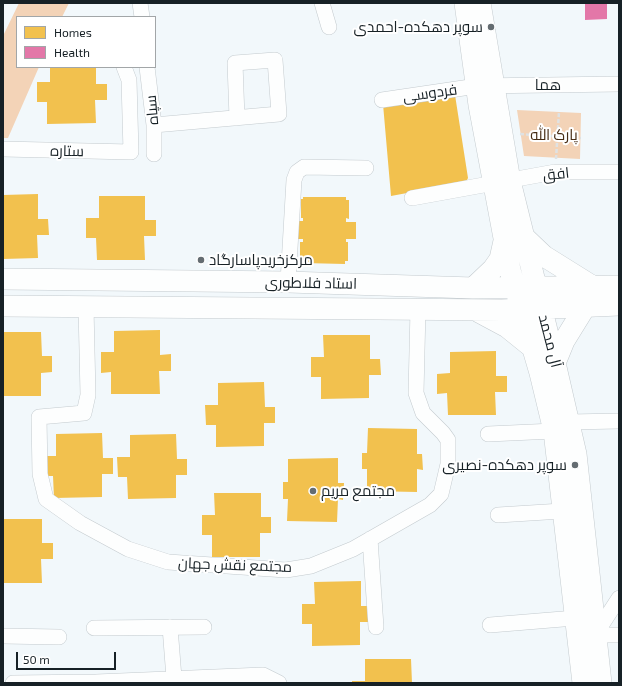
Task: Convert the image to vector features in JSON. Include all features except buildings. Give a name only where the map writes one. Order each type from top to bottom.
[{"type":"main road","name":"آل محمد","points":[[477,4],[485,86],[502,183],[514,238],[515,288],[533,348],[561,426],[576,454],[601,683]]},
{"type":"main road","name":"آل محمد","points":[[514,238],[537,287],[555,364],[561,426],[562,511],[583,683]]},
{"type":"main road","points":[[473,288],[493,269],[514,238],[592,286]]},
{"type":"main road","name":"استاد فلاطوری","points":[[3,279],[288,282],[473,288],[619,286]]},
{"type":"main road","name":"استاد فلاطوری","points":[[3,306],[473,310],[619,305]]},
{"type":"main road","points":[[555,364],[564,341],[585,306]]},
{"type":"main road","points":[[473,310],[491,317],[507,327],[533,348]]},
{"type":"street","points":[[140,3],[142,16]]},
{"type":"street","points":[[322,3],[329,27]]},
{"type":"street","points":[[154,125],[237,118],[280,114],[275,60],[235,63],[237,118]]},
{"type":"street","name":"ستاره","points":[[3,149],[131,152],[129,80],[124,68]]},
{"type":"street","name":"سپاه","points":[[147,68],[154,125],[154,154]]},
{"type":"street","name":"هما","points":[[485,86],[619,84]]},
{"type":"street","name":"فردوسی","points":[[382,100],[485,86]]},
{"type":"street","points":[[288,282],[294,180],[297,172],[304,167],[366,168]]},
{"type":"street","name":"افق","points":[[412,198],[502,183],[555,172],[619,172]]},
{"type":"street","name":"مجتمع نقش جهان","points":[[86,307],[88,396],[84,413],[39,417],[40,474],[46,499],[80,523],[128,549],[168,562],[286,570],[311,566],[353,549],[430,505],[442,494],[448,464],[448,440],[423,413],[416,393],[418,309]]},
{"type":"street","points":[[488,434],[619,420]]},
{"type":"street","points":[[498,515],[562,511]]},
{"type":"street","points":[[370,539],[376,627]]},
{"type":"street","points":[[595,635],[619,598]]},
{"type":"street","points":[[490,625],[575,618]]},
{"type":"street","points":[[170,627],[174,678]]},
{"type":"street","points":[[94,628],[204,627]]},
{"type":"street","points":[[595,635],[619,635]]},
{"type":"street","points":[[3,636],[59,637]]},
{"type":"street","points":[[14,683],[96,682],[263,675],[279,683]]},
{"type":"path","points":[[556,158],[559,112]]},
{"type":"path","points":[[520,134],[581,138]]},
{"type":"green space","points":[[19,3],[69,3],[62,16],[16,16],[16,68],[39,68],[8,138],[3,138],[3,36]]},
{"type":"green space","name":"پارک الله","points":[[517,110],[581,113],[580,159],[524,156]]},
{"type":"place","name":"سوپر دهکده-احمدی","points":[[491,27]]},
{"type":"place","name":"مرکزخریدپاسارگاد","points":[[201,260]]},
{"type":"place","name":"سوپر دهکده-نصیری","points":[[575,465]]},
{"type":"place","name":"مجتمع مریم","points":[[313,491]]}]
